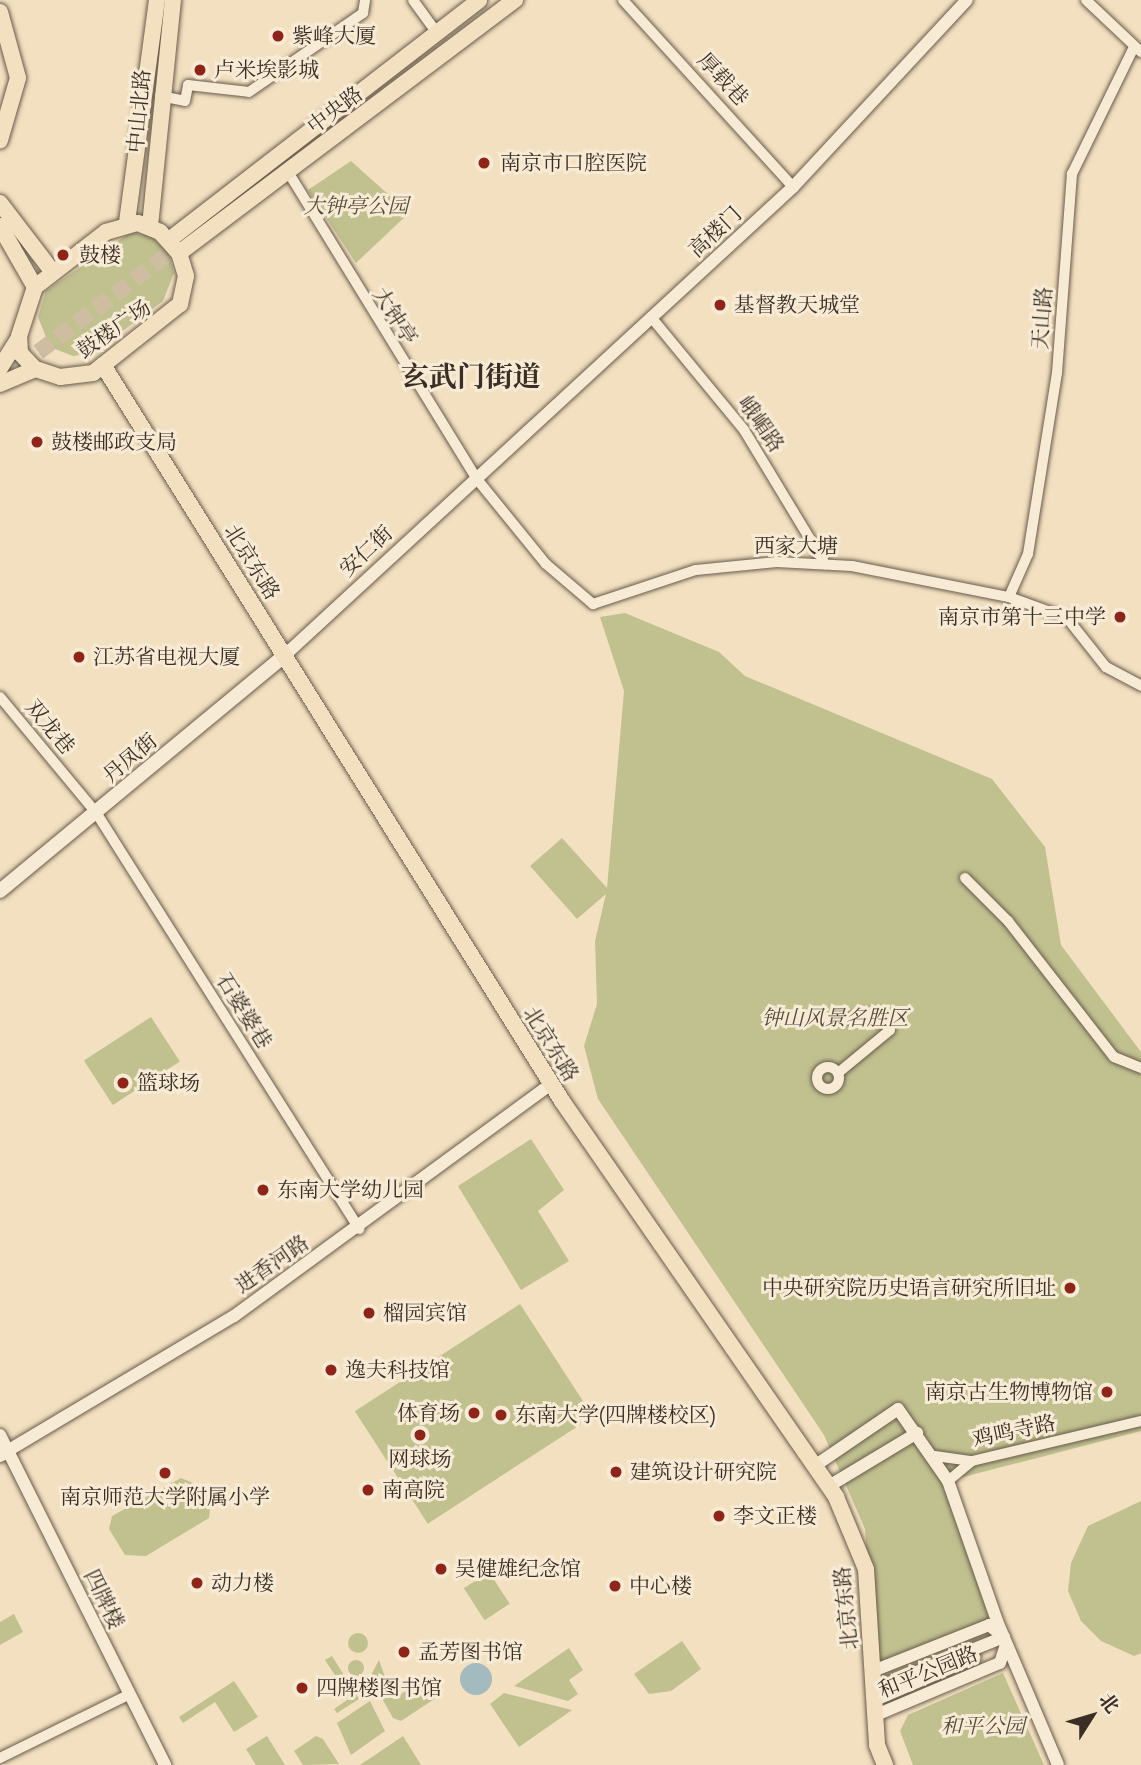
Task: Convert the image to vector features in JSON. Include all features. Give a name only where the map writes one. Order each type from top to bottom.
[{"type":"main road","name":"中山北路","points":[[127,222],[157,0]]},
{"type":"main road","name":"中山北路","points":[[150,226],[159,96],[173,0]]},
{"type":"main road","name":"中央路","points":[[174,246],[479,0]]},
{"type":"main road","name":"中央路","points":[[174,246],[288,172],[515,0]]},
{"type":"main road","points":[[0,12],[18,78],[0,140]]},
{"type":"main road","points":[[0,203],[52,271]]},
{"type":"main road","points":[[0,368],[19,336],[35,286],[52,271],[127,222],[150,226],[174,246]]},
{"type":"main road","points":[[0,226],[35,286]]},
{"type":"main road","name":"鼓楼广场","points":[[35,369],[72,377],[103,365],[180,304],[186,276],[174,246]]},
{"type":"main road","points":[[0,384],[35,369],[20,353],[19,336]]},
{"type":"main road","name":"北京东路","points":[[103,365],[551,1084],[830,1486],[866,1569],[875,1701],[885,1765]]},
{"type":"main road","name":"丹凤街","points":[[0,891],[97,814],[285,655]]},
{"type":"street","points":[[159,96],[185,100],[188,85],[249,92],[363,13],[365,0]]},
{"type":"street","points":[[413,0],[437,33]]},
{"type":"street","name":"厚载巷","points":[[623,0],[793,187]]},
{"type":"street","name":"高楼门","points":[[476,478],[793,187],[967,0]]},
{"type":"street","points":[[1086,0],[1137,51]]},
{"type":"street","name":"天山路","points":[[1009,597],[1028,554],[1057,373],[1072,174],[1137,51]]},
{"type":"street","name":"大钟亭","points":[[288,172],[476,478]]},
{"type":"street","name":"峨嵋路","points":[[651,317],[744,430],[825,564]]},
{"type":"street","name":"西家大塘","points":[[476,478],[546,564],[593,604],[696,570],[825,564],[1009,597],[1067,618],[1106,667],[1141,686]]},
{"type":"street","name":"安仁街","points":[[285,655],[476,478]]},
{"type":"street","name":"双龙巷","points":[[0,697],[97,814]]},
{"type":"street","name":"石婆婆巷","points":[[97,814],[359,1229]]},
{"type":"street","points":[[965,878],[1008,920],[1114,1057],[1141,1068]]},
{"type":"street","points":[[838,1073],[890,1030],[877,1014],[849,1018]]},
{"type":"street","name":"进香河路","points":[[4,1453],[234,1316],[359,1229],[551,1084]]},
{"type":"street","points":[[816,1465],[898,1409],[935,1456],[948,1481],[1005,1640],[1058,1765]]},
{"type":"street","name":"鸡鸣寺路","points":[[935,1456],[972,1461],[1141,1421]]},
{"type":"street","points":[[830,1486],[917,1433]]},
{"type":"street","name":"四牌楼","points":[[0,1435],[4,1453],[165,1765]]},
{"type":"street","points":[[948,1481],[972,1461]]},
{"type":"street","name":"和平公园路","points":[[873,1671],[989,1625],[1005,1640],[875,1701]]},
{"type":"street","points":[[0,1758],[130,1694]]},
{"type":"green space","name":"大钟亭公园","points":[[351,161],[409,213],[356,263],[308,190]]},
{"type":"green space","points":[[131,232],[150,236],[168,251],[174,273],[163,301],[93,353],[73,356],[50,347],[38,317],[46,291]]},
{"type":"green space","name":"钟山风景名胜区","points":[[625,613],[719,652],[745,676],[992,779],[1045,847],[1061,945],[1141,1052],[1141,1431],[948,1481],[1004,1637],[875,1700],[865,1529],[824,1435],[598,1099],[584,1046],[597,1004],[595,941],[606,894],[577,919],[530,866],[562,838],[607,888],[624,691],[600,617]]},
{"type":"green space","name":"篮球场","points":[[151,1017],[180,1061],[113,1105],[84,1061]]},
{"type":"green space","points":[[531,1139],[564,1190],[538,1211],[569,1261],[521,1290],[458,1186]]},
{"type":"green space","name":"体育场","points":[[520,1304],[593,1416],[428,1524],[355,1411]]},
{"type":"green space","points":[[181,1478],[203,1487],[211,1499],[209,1518],[146,1556],[125,1555],[109,1529],[112,1516]]},
{"type":"green space","points":[[1141,1501],[1141,1653],[1134,1656],[1101,1641],[1081,1621],[1068,1591],[1071,1563],[1088,1526]]},
{"type":"green space","points":[[489,1572],[510,1604],[485,1620],[464,1588]]},
{"type":"green space","points":[[14,1614],[23,1632],[0,1645],[0,1622]]},
{"type":"green space","points":[[354,1633],[362,1633],[368,1643],[362,1653],[354,1653],[348,1647],[348,1639]]},
{"type":"green space","points":[[682,1641],[701,1669],[671,1691],[649,1694],[634,1674]]},
{"type":"green space","points":[[569,1648],[583,1670],[569,1680],[578,1694],[568,1701],[514,1686]]},
{"type":"green space","points":[[332,1656],[359,1699],[337,1713],[334,1709],[350,1698],[325,1660]]},
{"type":"green space","points":[[356,1660],[362,1662],[362,1674],[356,1676],[350,1674],[348,1668],[350,1662]]},
{"type":"green space","points":[[379,1660],[393,1699],[430,1676],[439,1696],[401,1721],[393,1718],[370,1677]]},
{"type":"green space","name":"和平公园","points":[[1003,1673],[1044,1765],[913,1765],[900,1731],[908,1715]]},
{"type":"green space","points":[[234,1681],[258,1717],[234,1732],[215,1702],[183,1723],[179,1717]]},
{"type":"green space","points":[[504,1693],[572,1710],[519,1747],[490,1704]]},
{"type":"green space","points":[[370,1701],[385,1731],[351,1755],[337,1723]]},
{"type":"green space","points":[[267,1736],[285,1765],[256,1765],[246,1749]]},
{"type":"green space","points":[[316,1736],[323,1739],[339,1764],[303,1765],[294,1751]]},
{"type":"green space","points":[[403,1736],[421,1765],[360,1765],[369,1759]]},
{"type":"water","points":[[476,1663],[487,1668],[492,1679],[487,1690],[476,1695],[465,1690],[460,1679],[465,1668]]},
{"type":"tunnel","points":[[0,381],[185,241]]},
{"type":"place","name":"紫峰大厦","points":[[278,36]]},
{"type":"place","name":"卢米埃影城","points":[[200,70]]},
{"type":"place","name":"南京市口腔医院","points":[[484,163]]},
{"type":"place","name":"鼓楼","points":[[63,255]]},
{"type":"place","name":"基督教天城堂","points":[[720,305]]},
{"type":"place","name":"鼓楼邮政支局","points":[[37,442]]},
{"type":"place","name":"南京市第十三中学","points":[[1120,617]]},
{"type":"place","name":"江苏省电视大厦","points":[[79,657]]},
{"type":"place","name":"篮球场","points":[[123,1083]]},
{"type":"place","name":"东南大学幼儿园","points":[[263,1190]]},
{"type":"place","name":"中央研究院历史语言研究所旧址","points":[[1070,1288]]},
{"type":"place","name":"榴园宾馆","points":[[369,1313]]},
{"type":"place","name":"逸夫科技馆","points":[[331,1370]]},
{"type":"place","name":"南京古生物博物馆","points":[[1107,1392]]},
{"type":"place","name":"体育场","points":[[474,1413]]},
{"type":"place","name":"东南大学(四牌楼校区)","points":[[501,1415]]},
{"type":"place","name":"网球场","points":[[420,1435]]},
{"type":"place","name":"建筑设计研究院","points":[[616,1472]]},
{"type":"place","name":"南京师范大学附属小学","points":[[165,1473]]},
{"type":"place","name":"南高院","points":[[368,1490]]},
{"type":"place","name":"李文正楼","points":[[719,1516]]},
{"type":"place","name":"吴健雄纪念馆","points":[[441,1569]]},
{"type":"place","name":"动力楼","points":[[197,1583]]},
{"type":"place","name":"中心楼","points":[[615,1586]]},
{"type":"place","name":"孟芳图书馆","points":[[404,1652]]},
{"type":"place","name":"四牌楼图书馆","points":[[302,1688]]},
{"type":"district","name":"玄武门街道","points":[[471,377]]}]
